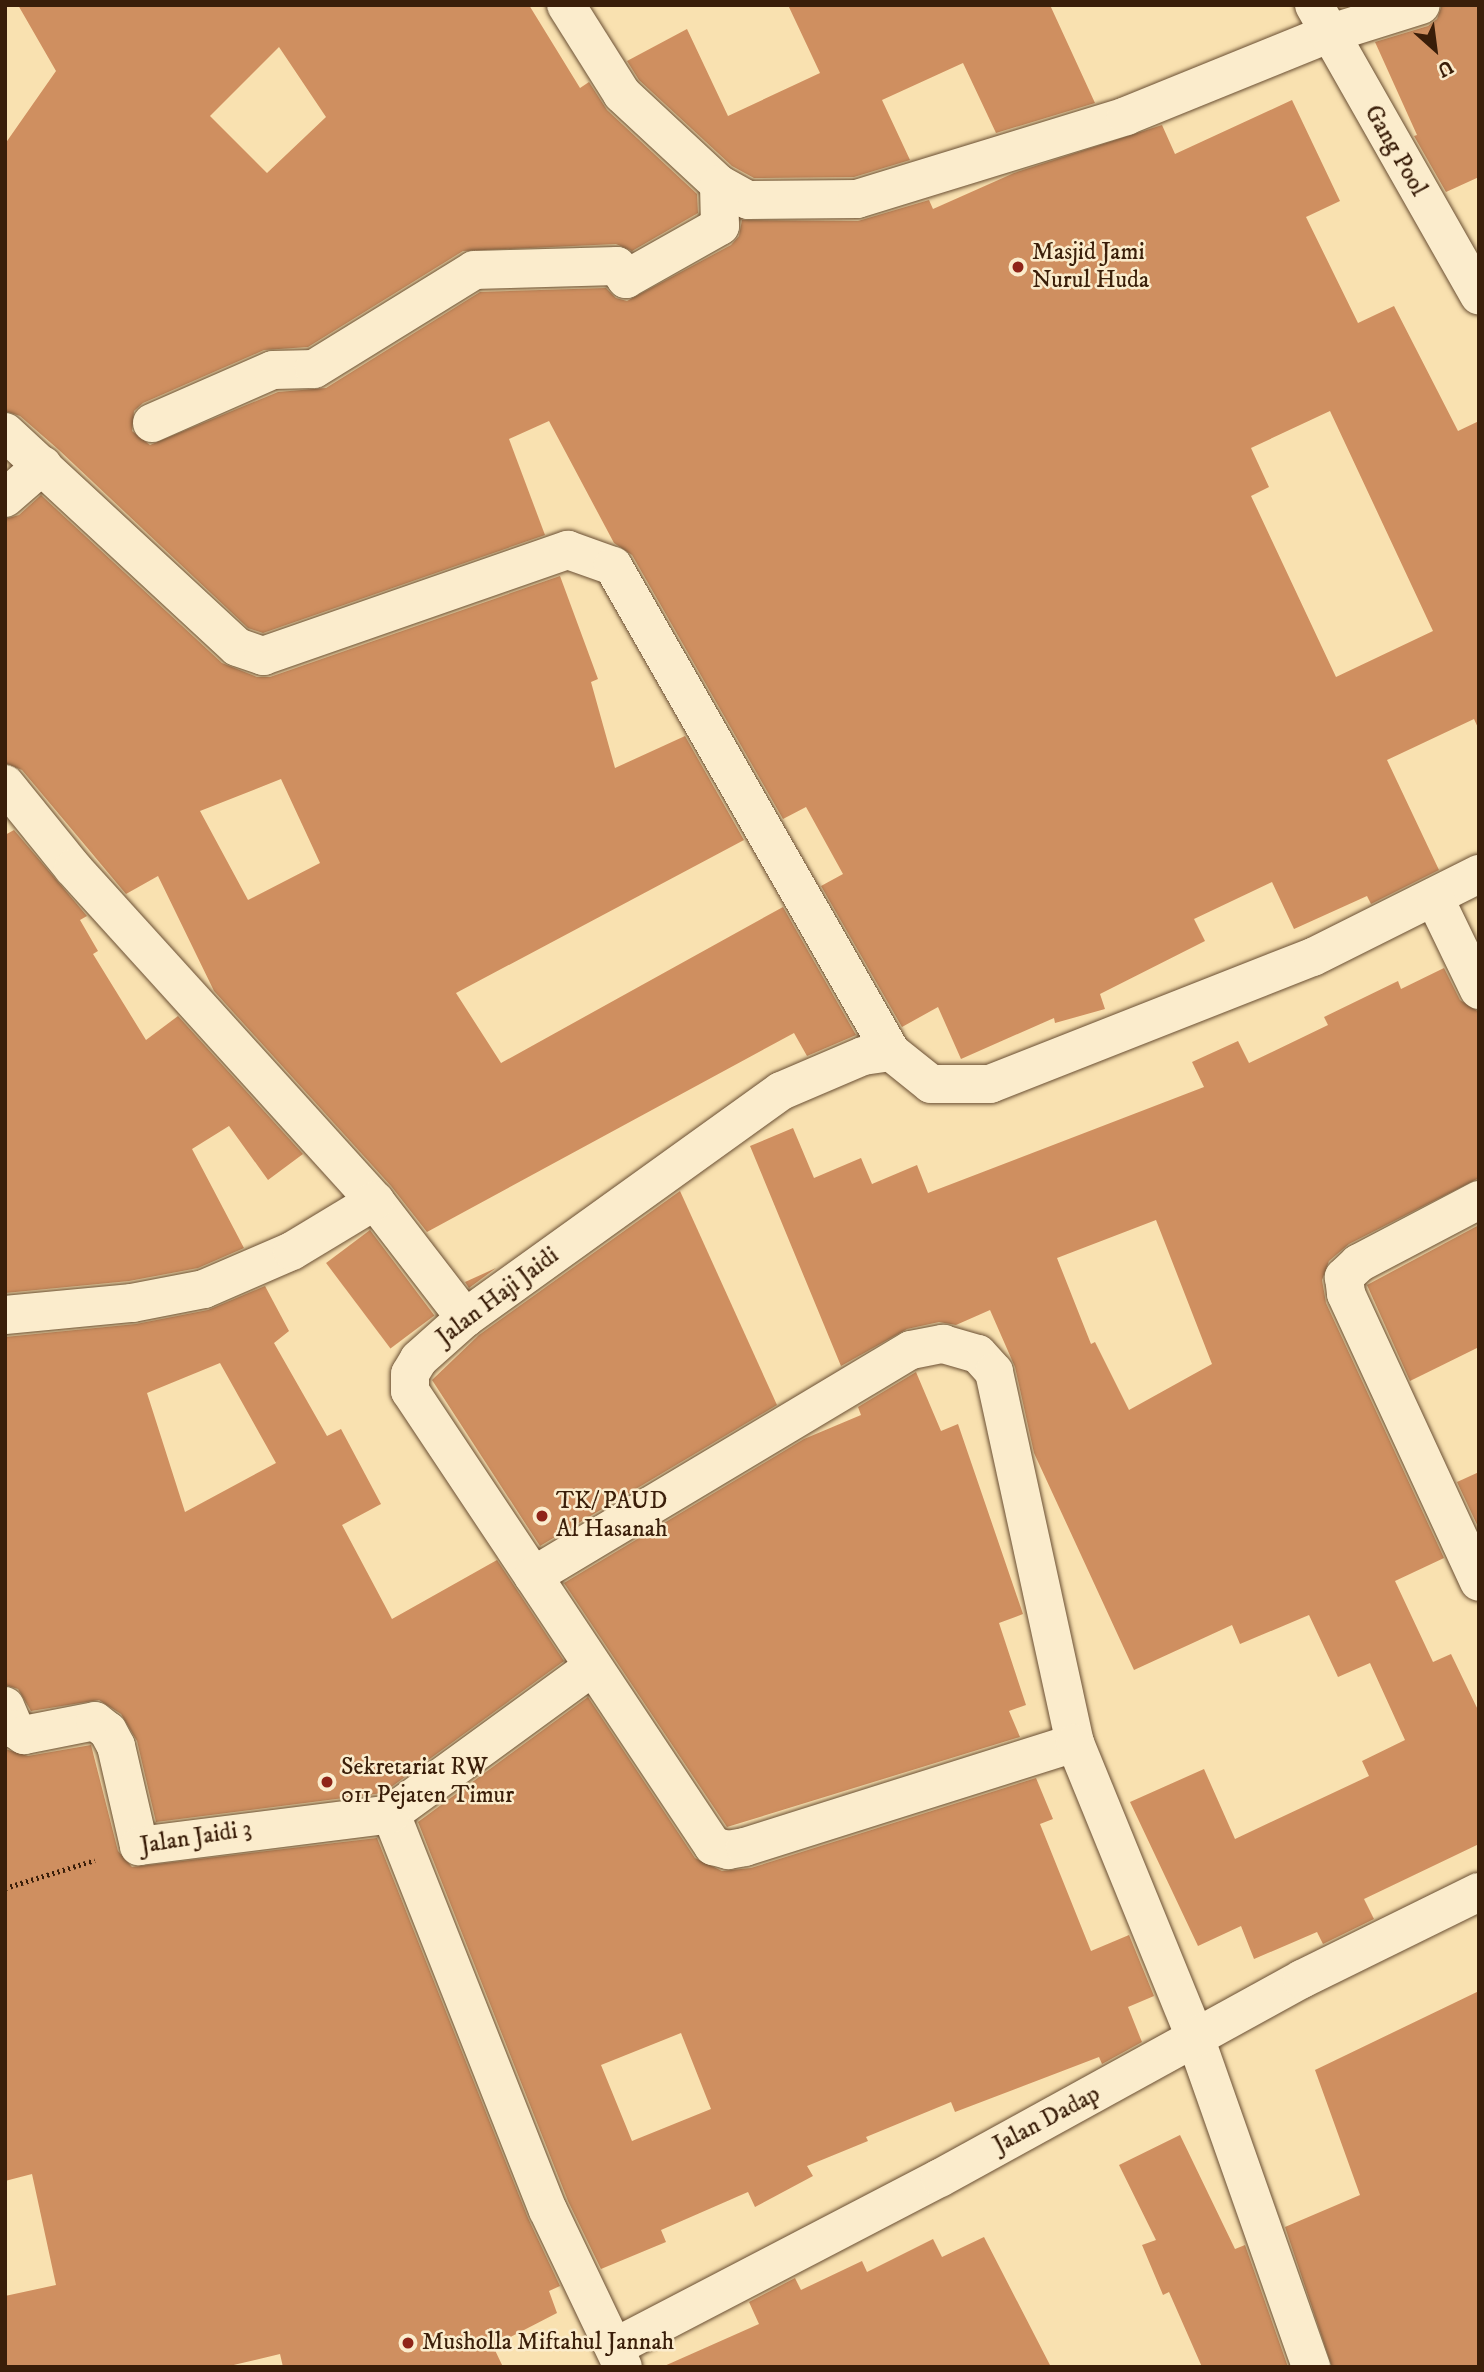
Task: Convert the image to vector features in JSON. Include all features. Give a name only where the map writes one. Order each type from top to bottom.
[{"type":"street","points":[[566,5],[622,94],[719,184],[748,200],[857,199],[1126,116],[1321,20],[1421,5]]},
{"type":"street","name":"Gang Pool","points":[[1321,20],[1479,295]]},
{"type":"street","points":[[152,423],[273,370],[314,369],[474,270],[617,267],[626,279],[720,226],[719,184]]},
{"type":"street","points":[[5,432],[237,647],[263,656],[568,550],[613,566],[891,1052],[931,1084],[990,1084],[1313,957],[1435,899],[1479,874]]},
{"type":"street","points":[[5,498],[43,466]]},
{"type":"street","points":[[5,784],[73,868],[375,1200],[465,1318]]},
{"type":"street","points":[[1435,899],[1479,990]]},
{"type":"street","name":"Jalan Haji Jaidi","points":[[891,1052],[863,1056],[780,1091],[465,1318],[419,1359],[410,1374],[410,1391],[591,1668],[713,1846],[728,1850],[926,1793],[1075,1743]]},
{"type":"street","points":[[5,1315],[132,1303],[204,1289],[292,1251],[375,1200]]},
{"type":"street","points":[[1479,1200],[1359,1263],[1344,1276],[1346,1294],[1479,1581]]},
{"type":"street","points":[[533,1576],[911,1350],[943,1344],[978,1354],[994,1372],[1075,1743],[1196,2040],[1311,2367]]},
{"type":"street","points":[[591,1668],[391,1814],[548,2210],[619,2357]]},
{"type":"street","points":[[5,1706],[9,1720],[24,1734],[95,1721],[108,1731],[116,1746],[139,1846]]},
{"type":"street","name":"Jalan Jaidi 3","points":[[139,1846],[391,1814]]},
{"type":"street","name":"Jalan Dadap","points":[[619,2357],[1302,1979],[1479,1892]]},
{"type":"path","name":"Jalan Jaidi 3","points":[[5,1888],[139,1846]]},
{"type":"building","points":[[18,5],[529,5],[580,88],[589,82],[607,110],[697,194],[698,213],[632,251],[616,244],[463,251],[308,347],[264,350],[143,403],[134,411],[132,431],[150,445],[278,392],[326,388],[480,292],[606,288],[616,298],[627,301],[731,245],[739,236],[742,220],[858,221],[929,200],[933,209],[1014,173],[1162,125],[1175,154],[1292,100],[1340,201],[1306,217],[1358,323],[1394,306],[1458,431],[1479,421],[1479,730],[1474,719],[1387,760],[1439,870],[1371,904],[1367,896],[1294,929],[1272,882],[1194,919],[1205,941],[1100,994],[1105,1009],[1055,1023],[1054,1018],[961,1059],[938,1007],[902,1027],[821,886],[843,874],[806,807],[783,819],[632,555],[614,543],[549,421],[509,439],[545,535],[263,633],[248,628],[20,416],[5,411],[5,144],[56,71]],"holes":[[[279,47],[326,117],[267,173],[210,116]],[[1330,411],[1433,631],[1336,677],[1251,496],[1269,487],[1251,448]]]},
{"type":"building","points":[[788,5],[1050,5],[1095,103],[996,133],[963,63],[882,100],[910,160],[854,177],[754,178],[732,166],[639,80],[627,61],[687,29],[728,116],[820,73]]},
{"type":"building","points":[[1442,5],[1479,5],[1479,177],[1446,192],[1414,136],[1417,135],[1375,42],[1428,26],[1437,19]]},
{"type":"building","points":[[41,495],[222,663],[257,677],[270,677],[560,576],[598,679],[591,682],[615,768],[685,736],[744,840],[456,993],[501,1063],[783,907],[856,1035],[807,1056],[794,1033],[427,1232],[391,1186],[214,991],[158,876],[126,894],[22,770],[5,763],[5,519],[19,515]],"holes":[[[281,779],[320,863],[248,900],[200,811]]]},
{"type":"building","points":[[14,830],[87,916],[80,920],[98,951],[93,954],[146,1040],[178,1016],[303,1154],[268,1180],[229,1126],[192,1149],[244,1248],[198,1268],[129,1281],[5,1293],[5,835]]},
{"type":"building","points":[[1444,968],[1460,1000],[1479,1012],[1479,1178],[1349,1244],[1329,1261],[1322,1280],[1326,1303],[1444,1558],[1395,1581],[1433,1662],[1451,1654],[1479,1712],[1479,1844],[1364,1899],[1374,1919],[1323,1944],[1317,1932],[1254,1959],[1241,1926],[1198,1946],[1130,1802],[1204,1769],[1235,1839],[1369,1776],[1362,1761],[1405,1740],[1370,1663],[1338,1677],[1309,1615],[1240,1644],[1232,1625],[1134,1670],[1034,1453],[1015,1367],[990,1310],[956,1325],[939,1322],[907,1329],[841,1366],[750,1146],[793,1128],[814,1178],[861,1158],[872,1184],[917,1165],[928,1193],[1204,1087],[1192,1062],[1238,1041],[1249,1063],[1328,1025],[1324,1017],[1398,981],[1401,989]],"holes":[[[1156,1220],[1212,1364],[1129,1410],[1095,1342],[1091,1344],[1057,1258]]]},
{"type":"building","points":[[680,1191],[777,1405],[540,1546],[432,1380],[479,1335]]},
{"type":"building","points":[[1479,1225],[1479,1347],[1410,1381],[1367,1285]]},
{"type":"building","points":[[370,1230],[434,1315],[390,1349],[326,1263]]},
{"type":"building","points":[[496,1268],[469,1288],[465,1282]]},
{"type":"building","points":[[265,1286],[289,1331],[274,1343],[327,1436],[341,1429],[381,1504],[342,1525],[392,1619],[497,1560],[564,1661],[383,1793],[156,1822],[137,1741],[121,1714],[99,1700],[31,1711],[18,1689],[5,1685],[5,1337],[136,1324],[208,1310]],"holes":[[[220,1363],[276,1463],[185,1512],[147,1393]]]},
{"type":"building","points":[[916,1372],[941,1431],[958,1424],[1023,1614],[999,1623],[1026,1705],[1009,1711],[1020,1737],[727,1827],[564,1583],[804,1439],[861,1415],[858,1407]]},
{"type":"building","points":[[1479,1472],[1479,1529],[1457,1482]]},
{"type":"building","points":[[588,1697],[695,1858],[722,1871],[751,1868],[1036,1778],[1053,1819],[1040,1824],[1091,1951],[1129,1935],[1154,1996],[1128,2007],[1142,2042],[1102,2064],[1099,2057],[955,2112],[951,2102],[866,2137],[868,2141],[807,2166],[813,2176],[755,2207],[748,2192],[661,2230],[666,2242],[601,2269],[568,2201],[418,1822]],"holes":[[[681,2033],[711,2109],[632,2141],[601,2065]]]},
{"type":"building","points":[[91,1745],[118,1851],[132,1867],[377,1838],[528,2218],[560,2286],[549,2291],[557,2313],[493,2346],[503,2367],[283,2367],[280,2354],[225,2367],[5,2367],[5,2296],[56,2285],[32,2174],[5,2181],[5,1749],[28,1756]]},
{"type":"building","points":[[1479,1991],[1479,2367],[1332,2367],[1285,2227],[1360,2195],[1315,2070]]},
{"type":"building","points":[[1180,2135],[1235,2249],[1245,2245],[1288,2367],[1202,2367],[1169,2292],[1163,2295],[1142,2245],[1156,2240],[1119,2165]]},
{"type":"building","points":[[984,2237],[1051,2367],[662,2367],[759,2324],[749,2302],[795,2278],[801,2290],[862,2261],[867,2272],[933,2239],[942,2257]]},
{"type":"place","name":"Masjid Jami Nurul Huda","points":[[1018,267]]},
{"type":"place","name":"TK/ PAUD Al Hasanah","points":[[542,1516]]},
{"type":"place","name":"Sekretariat RW 011 Pejaten Timur","points":[[327,1782]]},
{"type":"place","name":"Musholla Miftahul Jannah","points":[[408,2343]]}]
